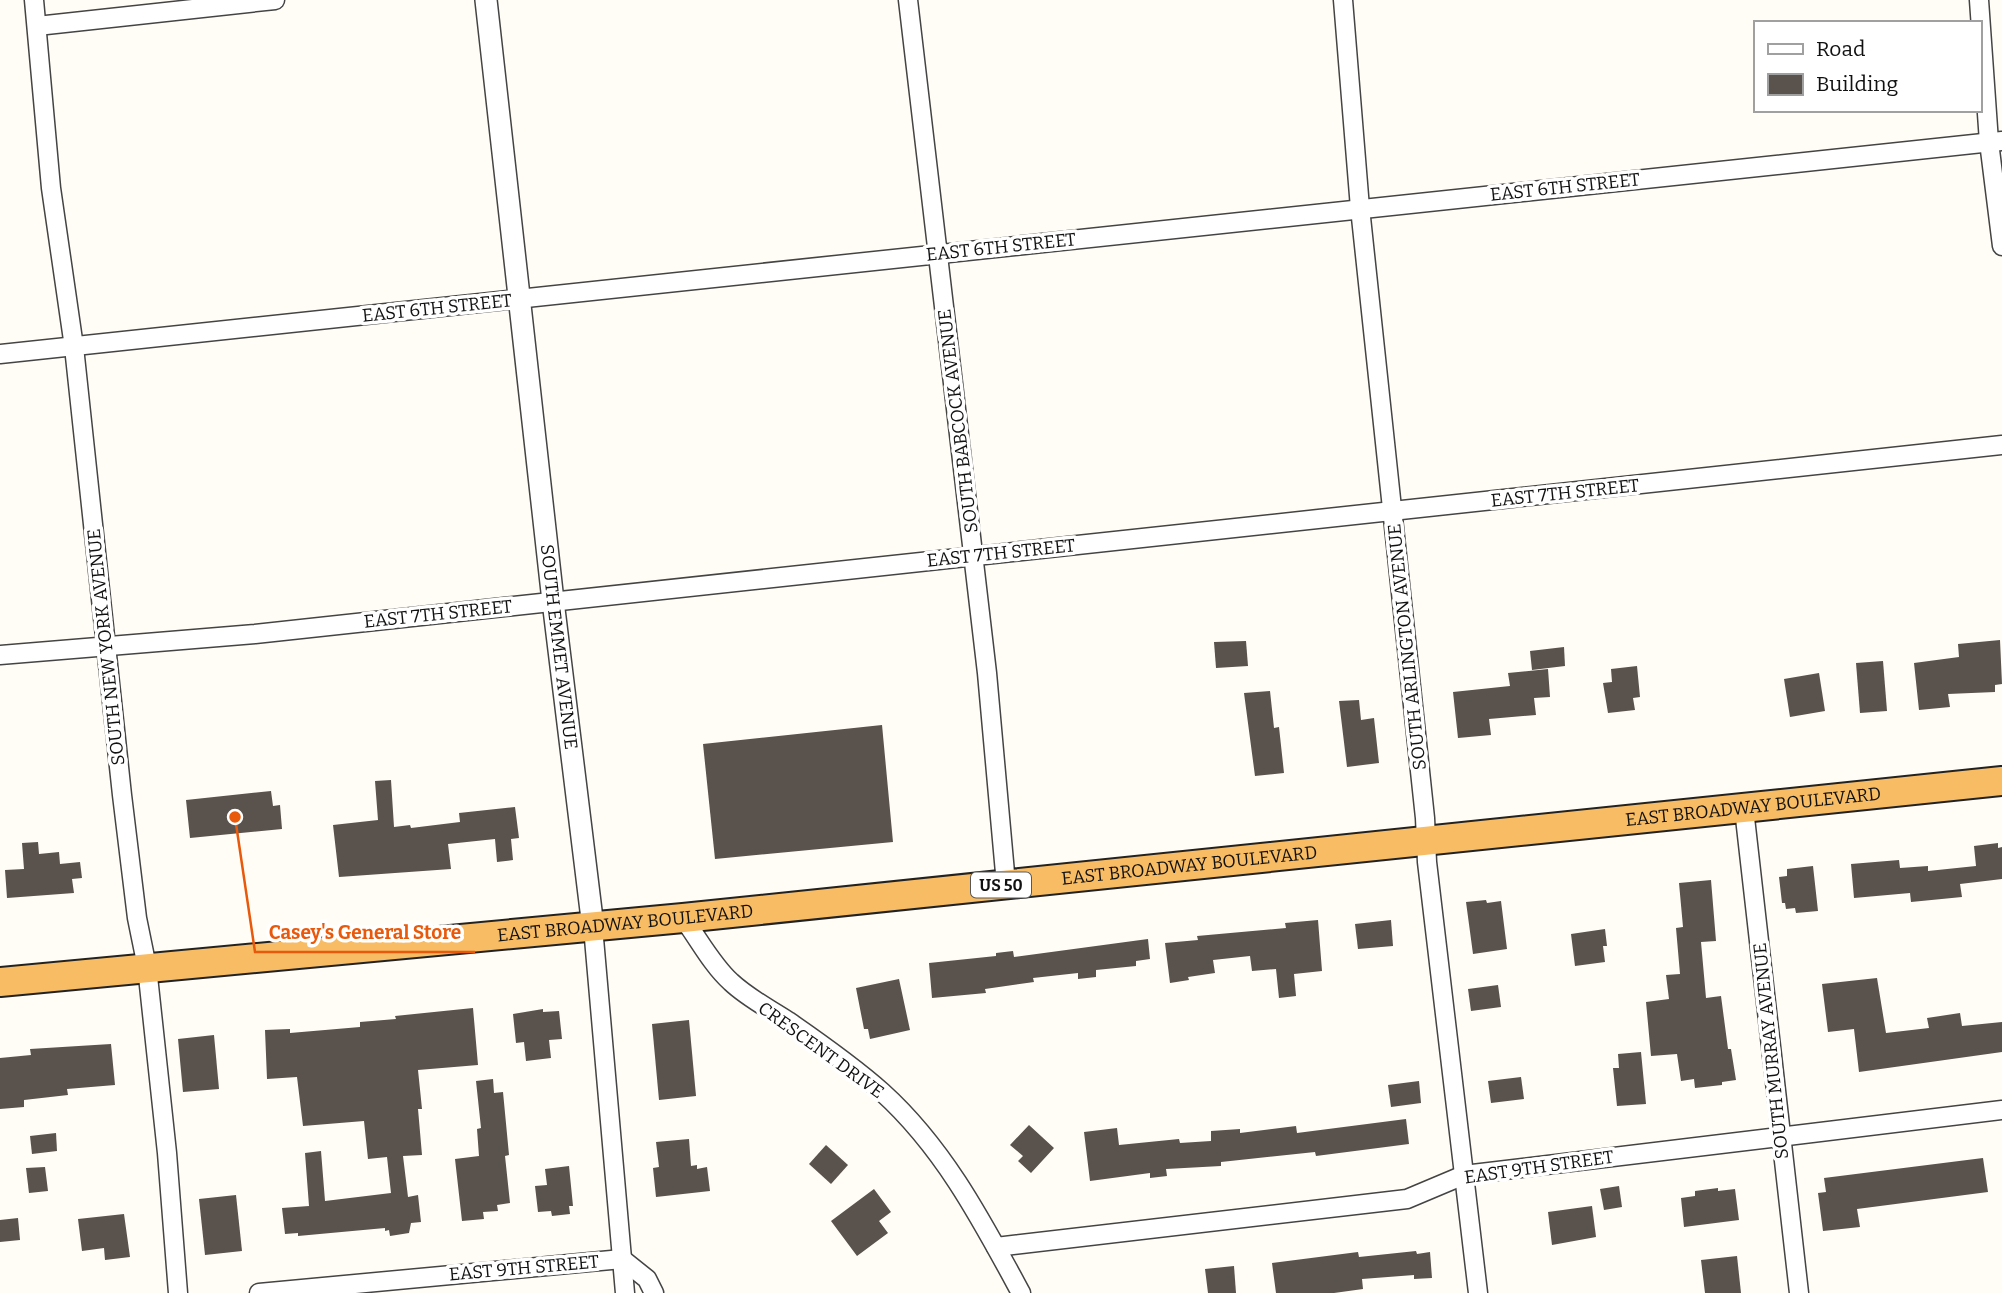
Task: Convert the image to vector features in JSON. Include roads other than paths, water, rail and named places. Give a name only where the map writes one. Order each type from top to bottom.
[{"type":"highway","name":"EAST BROADWAY BOULEVARD","points":[[0,982],[683,918],[2002,781]]},
{"type":"street","name":"SOUTH NEW YORK AVENUE","points":[[34,0],[51,188],[74,347],[128,842],[146,967],[167,1153],[178,1293]]},
{"type":"street","points":[[37,26],[275,0]]},
{"type":"street","name":"SOUTH EMMET AVENUE","points":[[486,0],[553,601],[593,927],[625,1293]]},
{"type":"street","name":"SOUTH BABCOCK AVENUE","points":[[908,0],[987,673],[1006,884]]},
{"type":"street","name":"SOUTH ARLINGTON AVENUE","points":[[1343,0],[1360,208],[1425,818],[1425,840],[1478,1293]]},
{"type":"street","points":[[1979,0],[1996,141],[2002,246]]},
{"type":"street","name":"EAST 6TH STREET","points":[[0,354],[1996,141]]},
{"type":"street","name":"EAST 7TH STREET","points":[[0,655],[255,634],[2002,445]]},
{"type":"street","name":"SOUTH MURRAY AVENUE","points":[[1744,809],[1798,1293]]},
{"type":"street","name":"CRESCENT DRIVE","points":[[683,918],[728,980],[749,998],[788,1021],[881,1091],[908,1118],[956,1178],[978,1212],[1021,1293]]},
{"type":"street","name":"EAST 9TH STREET","points":[[996,1247],[1407,1199],[1464,1175],[2002,1110]]},
{"type":"street","points":[[622,1259],[647,1279],[654,1293]]},
{"type":"street","name":"EAST 9TH STREET","points":[[259,1293],[622,1259]]},
{"type":"place","name":"Casey's General Store","points":[[235,817]]}]
